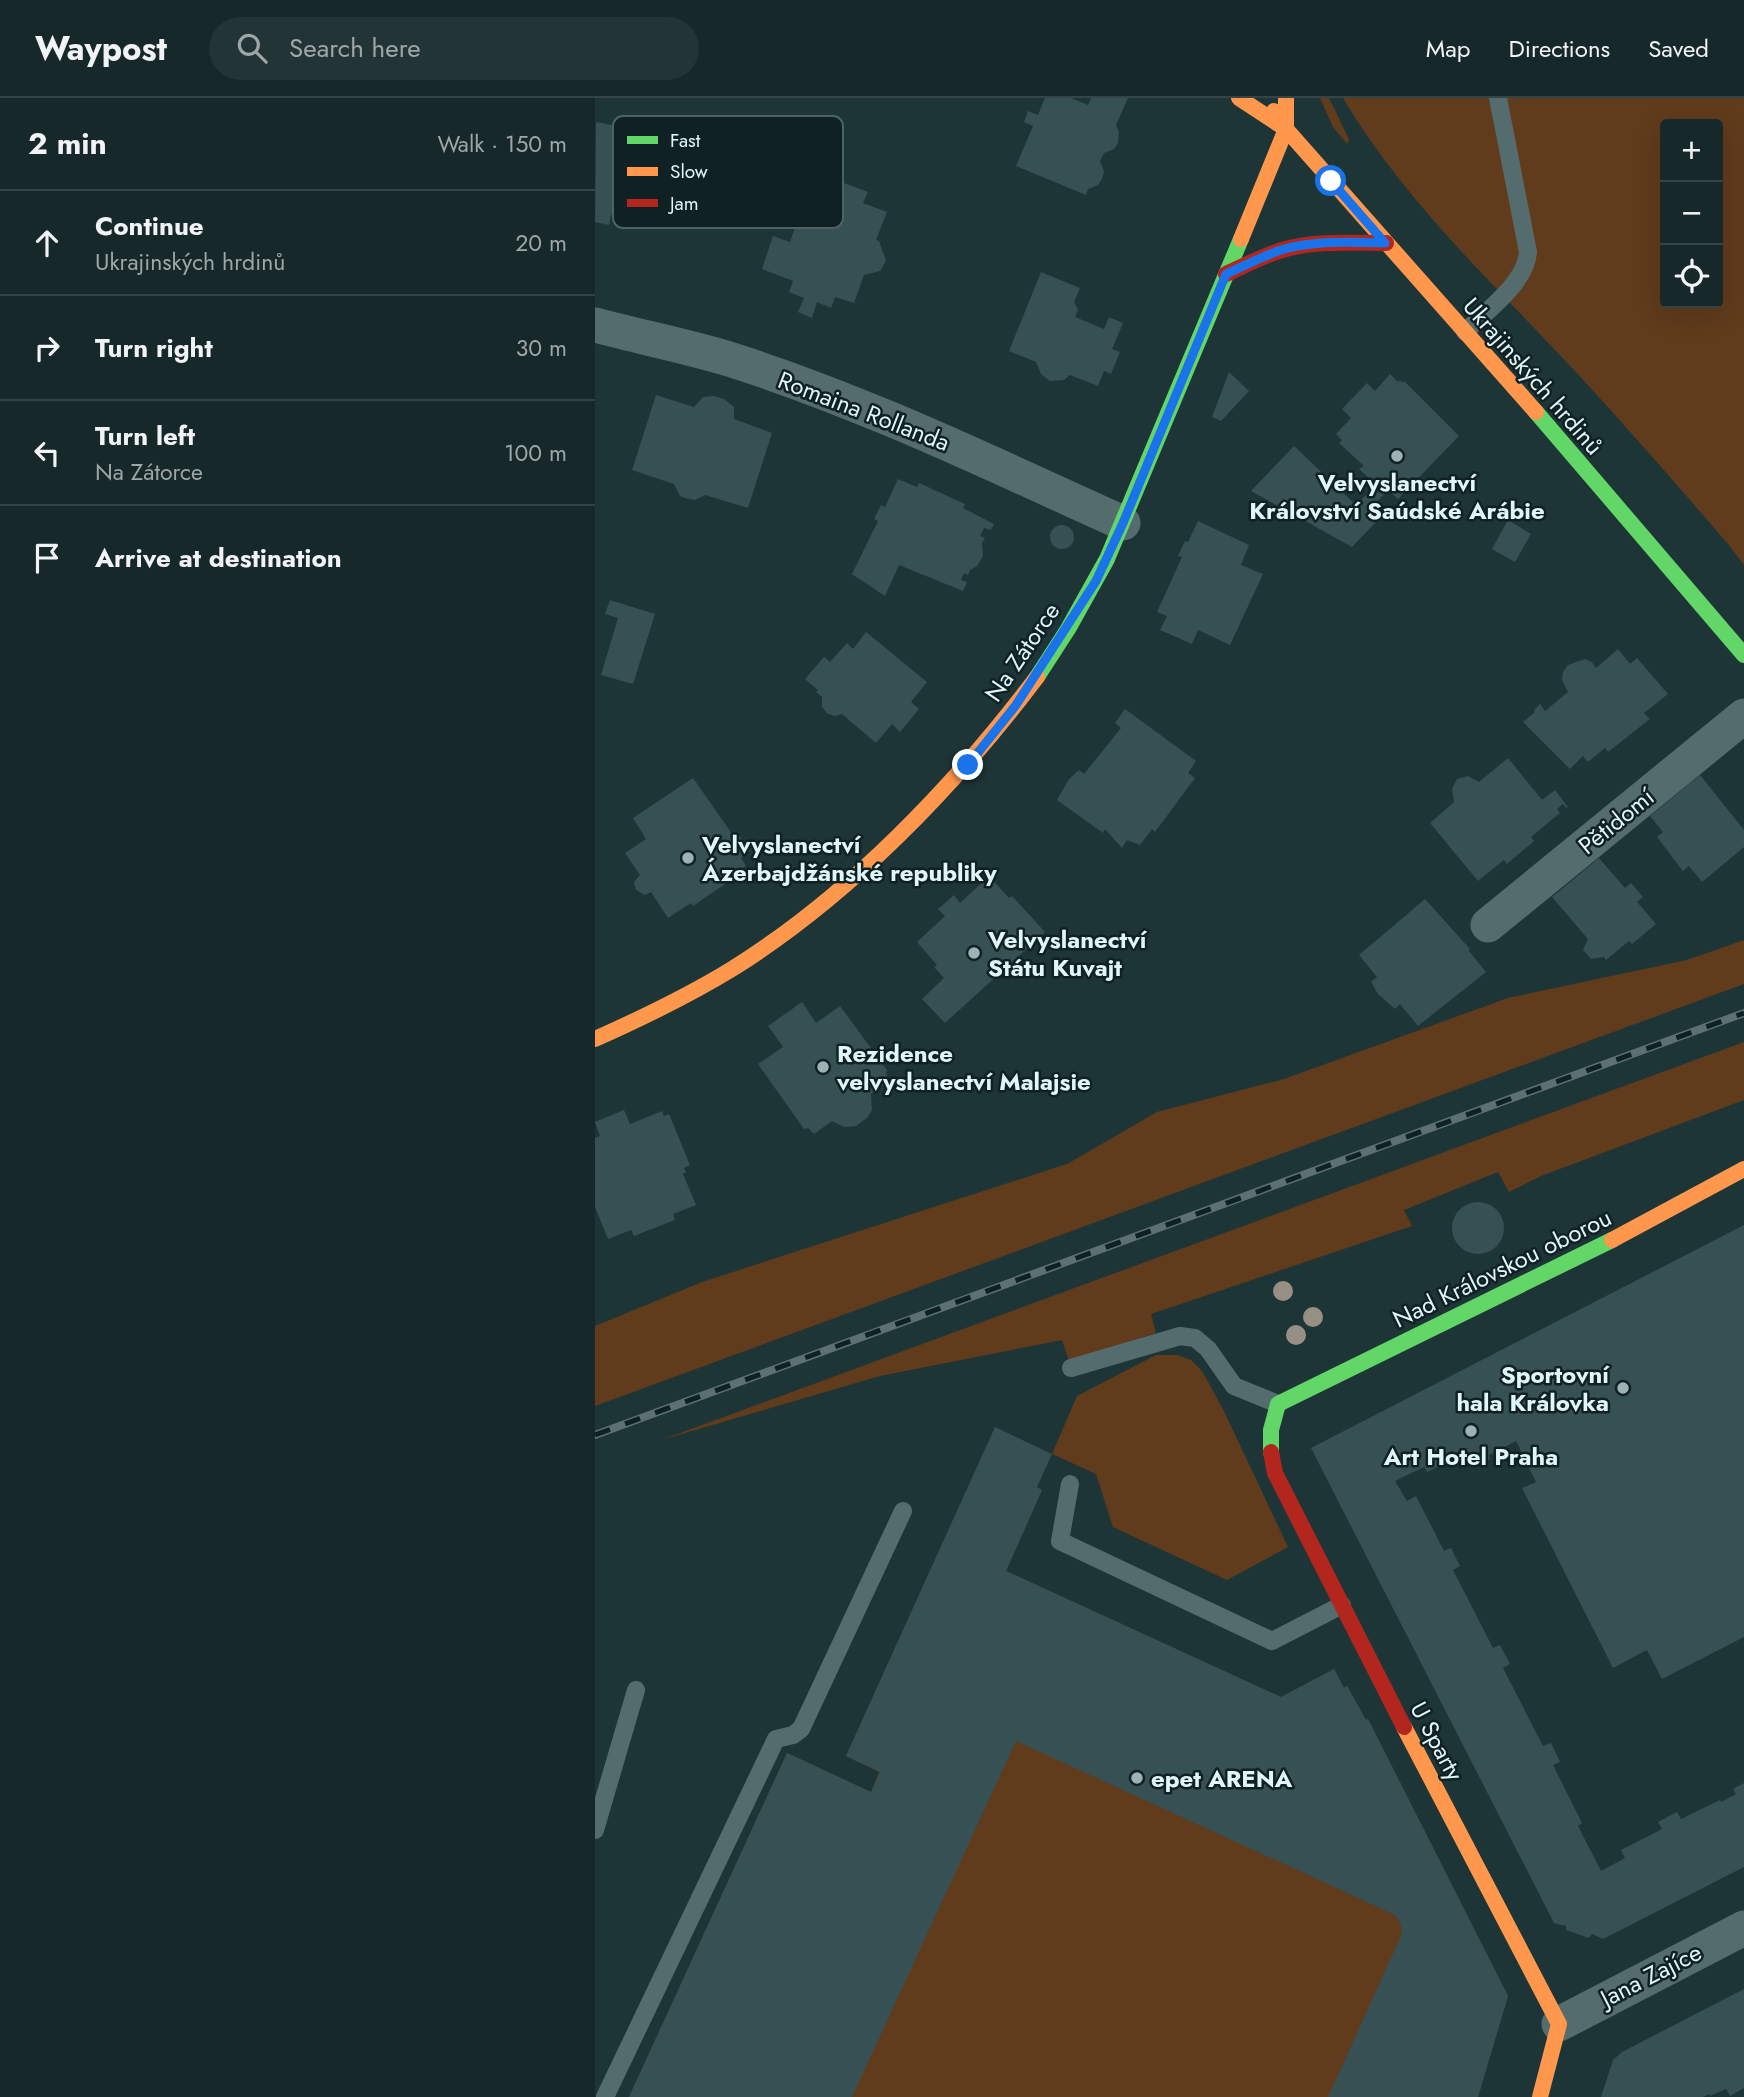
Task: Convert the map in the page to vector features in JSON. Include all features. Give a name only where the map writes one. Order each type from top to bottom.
[{"type":"street","points":[[1239,98],[1286,129]]},
{"type":"street","points":[[1265,98],[1286,129]]},
{"type":"street","points":[[1286,98],[1286,129]]},
{"type":"street","name":"Ukrajinských hrdinů","points":[[1286,129],[1553,431],[1744,655]]},
{"type":"street","name":"Na Zátorce","points":[[595,1039],[652,1014],[720,977],[781,935],[837,891],[888,847],[968,765],[1016,705],[1096,581],[1123,523],[1286,129]]},
{"type":"street","points":[[1226,274],[1280,250],[1298,246],[1322,243],[1385,243]]},
{"type":"street","name":"Romaina Rollanda","points":[[595,325],[729,359],[835,398],[950,444],[1123,523]]},
{"type":"street","name":"Pětidomí","points":[[1488,925],[1744,716]]},
{"type":"street","name":"Nad Královskou oborou","points":[[1278,1404],[1605,1244],[1744,1169]]},
{"type":"street","name":"U Sparty","points":[[1278,1404],[1269,1435],[1269,1454],[1275,1473],[1559,2024]]},
{"type":"street","name":"Jana Zajíce","points":[[1559,2024],[1744,1928]]},
{"type":"street","points":[[1540,2097],[1559,2024]]},
{"type":"lane","points":[[1465,332],[1519,279],[1527,264],[1528,252],[1498,98]]},
{"type":"lane","points":[[1071,1368],[1180,1336],[1195,1338],[1208,1349],[1234,1385],[1278,1404]]},
{"type":"lane","points":[[1070,1484],[1060,1541],[1272,1642],[1342,1605]]},
{"type":"lane","points":[[605,2097],[776,1739],[793,1735],[801,1729],[903,1511]]},
{"type":"lane","points":[[595,1830],[636,1690]]},
{"type":"shaded area","points":[[1320,98],[1329,98],[1349,139],[1347,144],[1333,127]]},
{"type":"shaded area","points":[[1343,98],[1744,98],[1744,565],[1612,412],[1451,240],[1393,172]]},
{"type":"shaded area","points":[[1744,940],[1744,984],[595,1406],[595,1326],[702,1282],[1067,1164],[1157,1112],[1284,1079],[1508,998],[1687,960]]},
{"type":"shaded area","points":[[1744,1042],[1744,1100],[1541,1176],[1509,1192],[1498,1172],[1404,1210],[1412,1226],[1151,1314],[1156,1333],[1069,1361],[1062,1340],[880,1376],[661,1440]]},
{"type":"shaded area","points":[[1156,1355],[1177,1355],[1191,1360],[1202,1371],[1223,1409],[1288,1547],[1227,1580],[1113,1527],[1096,1474],[1052,1454],[1077,1396]]},
{"type":"shaded area","name":"epet ARENA","points":[[980,1461],[1042,1490],[1006,1571],[1281,1697],[1334,1669],[1344,1688],[1347,1686],[1366,1720],[1368,1719],[1508,1996],[1478,2097],[629,2097],[787,1753],[871,1792],[879,1772],[846,1756]]},
{"type":"building","points":[[1045,98],[1071,98],[1088,105],[1091,98],[1128,98],[1116,125],[1119,132],[1118,143],[1114,149],[1104,153],[1100,161],[1104,171],[1102,179],[1098,185],[1088,189],[1086,195],[1016,166],[1033,126],[1024,122],[1028,111],[1038,115]]},
{"type":"building","points":[[596,122],[613,125],[613,215],[609,225],[595,222]]},
{"type":"building","points":[[843,183],[868,192],[863,203],[887,212],[876,240],[879,241],[886,261],[880,271],[864,275],[854,303],[835,297],[831,308],[817,302],[812,318],[798,312],[804,298],[789,292],[793,281],[762,269],[773,236],[790,242],[795,228],[843,228]]},
{"type":"building","points":[[1041,272],[1080,288],[1074,302],[1078,310],[1075,317],[1104,329],[1109,317],[1123,323],[1112,349],[1120,352],[1111,374],[1104,371],[1098,386],[1070,375],[1064,380],[1050,381],[1041,374],[1036,362],[1009,351]]},
{"type":"building","points":[[1229,372],[1249,391],[1221,421],[1212,417]]},
{"type":"building","name":"Velvyslanectví Království Saúdské Arábie","points":[[1390,374],[1398,382],[1404,381],[1459,436],[1398,499],[1388,490],[1365,514],[1375,523],[1352,547],[1251,491],[1294,446],[1356,505],[1376,485],[1359,469],[1364,466],[1339,443],[1342,440],[1336,434],[1351,418],[1342,409],[1367,383],[1375,391]]},
{"type":"building","points":[[656,395],[694,407],[703,397],[724,399],[734,407],[734,419],[772,433],[748,508],[705,495],[695,500],[685,498],[680,496],[674,484],[632,470]]},
{"type":"building","points":[[898,479],[917,487],[919,483],[965,504],[963,508],[994,524],[991,530],[984,528],[980,536],[985,538],[982,543],[983,556],[968,575],[964,573],[961,580],[967,582],[963,591],[899,565],[885,596],[852,574],[878,521],[874,519],[881,505],[885,507]]},
{"type":"building","points":[[1508,520],[1531,534],[1515,562],[1492,549]]},
{"type":"building","points":[[1198,521],[1249,545],[1241,565],[1263,574],[1230,645],[1198,630],[1192,644],[1160,630],[1167,616],[1157,612],[1182,557],[1178,556]]},
{"type":"building","points":[[1062,525],[1071,528],[1074,537],[1071,546],[1062,549],[1053,546],[1050,537],[1053,528]]},
{"type":"building","points":[[610,600],[655,614],[633,684],[601,675],[618,618],[605,614]]},
{"type":"building","points":[[866,632],[927,682],[911,702],[919,709],[900,732],[892,724],[876,743],[842,714],[828,714],[822,707],[822,697],[816,692],[818,690],[805,679],[824,657],[830,662],[847,643],[853,649]]},
{"type":"building","points":[[1618,649],[1630,664],[1637,658],[1668,694],[1644,713],[1650,719],[1608,752],[1605,748],[1588,762],[1583,756],[1570,769],[1523,722],[1540,704],[1545,711],[1568,692],[1562,680],[1568,665],[1585,659],[1592,662],[1596,668]]},
{"type":"building","points":[[1125,709],[1196,761],[1188,773],[1195,778],[1155,832],[1152,829],[1140,845],[1127,840],[1122,848],[1105,829],[1103,833],[1057,800],[1069,779],[1079,770],[1084,774],[1121,728],[1115,723]]},
{"type":"building","points":[[1508,758],[1542,800],[1555,790],[1568,807],[1563,804],[1557,809],[1560,813],[1531,837],[1534,841],[1507,864],[1504,860],[1478,881],[1430,823],[1454,802],[1452,789],[1457,779],[1468,776],[1479,782]]},
{"type":"building","points":[[1700,775],[1744,830],[1744,847],[1702,882],[1689,866],[1683,871],[1679,866],[1657,837],[1663,832],[1650,816]]},
{"type":"building","points":[[693,778],[735,838],[739,835],[750,851],[741,858],[746,866],[722,882],[725,884],[693,906],[691,903],[668,918],[651,892],[645,895],[636,890],[634,882],[640,875],[625,853],[646,839],[633,818]]},
{"type":"building","points":[[1599,858],[1625,888],[1631,883],[1643,897],[1637,902],[1656,924],[1632,944],[1629,941],[1606,960],[1604,957],[1591,959],[1583,950],[1588,939],[1552,897]]},
{"type":"building","name":"Velvyslanectví Státu Kuvajt","points":[[989,876],[1009,898],[1012,896],[1045,932],[945,1023],[922,999],[944,978],[934,967],[937,965],[917,942],[945,916],[938,909],[954,895],[960,903]]},
{"type":"building","points":[[1425,899],[1470,949],[1468,950],[1486,972],[1418,1026],[1400,1004],[1395,1009],[1378,994],[1371,982],[1377,977],[1359,955]]},
{"type":"building","name":"Rezidence velvyslanectví Malajsie","points":[[802,1002],[816,1023],[840,1006],[887,1070],[889,1081],[871,1094],[872,1110],[867,1118],[856,1126],[844,1127],[832,1121],[814,1134],[808,1128],[804,1129],[758,1064],[783,1047],[768,1026]]},
{"type":"building","points":[[624,1110],[630,1124],[662,1111],[664,1116],[669,1114],[690,1165],[684,1168],[686,1172],[683,1174],[696,1205],[673,1214],[675,1220],[634,1236],[631,1230],[608,1239],[595,1207],[595,1138],[600,1136],[595,1122]]},
{"type":"building","points":[[1478,1202],[1488,1204],[1496,1210],[1502,1218],[1502,1238],[1496,1246],[1488,1252],[1478,1254],[1468,1252],[1460,1246],[1454,1238],[1452,1228],[1454,1218],[1460,1210],[1468,1204]]},
{"type":"building","points":[[1744,1225],[1744,1637],[1662,1679],[1647,1650],[1613,1668],[1522,1488],[1536,1482],[1516,1441],[1489,1455],[1490,1459],[1473,1468],[1465,1454],[1427,1472],[1424,1467],[1395,1481],[1407,1501],[1416,1496],[1444,1551],[1451,1548],[1460,1566],[1453,1570],[1493,1648],[1500,1645],[1510,1664],[1503,1668],[1543,1746],[1551,1743],[1560,1762],[1553,1765],[1582,1823],[1578,1826],[1601,1871],[1625,1858],[1621,1850],[1662,1829],[1658,1822],[1677,1812],[1681,1819],[1720,1800],[1721,1802],[1736,1794],[1733,1789],[1744,1783],[1744,1867],[1603,1939],[1592,1934],[1589,1938],[1554,1923],[1311,1448]]},
{"type":"building","name":"epet ARENA","points":[[995,1427],[1052,1454],[1037,1487],[1042,1490],[1006,1571],[1281,1697],[1334,1669],[1344,1688],[1347,1686],[1366,1720],[1368,1719],[1508,1996],[1478,2097],[1328,2097],[1400,1938],[1402,1929],[1393,1914],[1016,1741],[852,2097],[629,2097],[787,1753],[871,1792],[880,1772],[846,1756]]},
{"type":"building","points":[[1744,1989],[1744,2088],[1730,2096],[1726,2089],[1703,2097],[1601,2097],[1613,2060],[1622,2052]]},
{"type":"railway","points":[[595,1435],[1744,1013]]},
{"type":"traffic: fast","points":[[1037,677],[1068,629],[1107,559],[1241,239]]},
{"type":"traffic: fast","points":[[1536,412],[1744,655]]},
{"type":"traffic: fast","points":[[1271,1452],[1271,1430],[1278,1404],[1612,1240]]},
{"type":"traffic: slow","points":[[1239,98],[1286,129]]},
{"type":"traffic: slow","points":[[1241,239],[1286,129],[1286,98]]},
{"type":"traffic: slow","points":[[1274,111],[1286,129],[1536,412]]},
{"type":"traffic: slow","points":[[595,1039],[665,1006],[732,969],[817,908],[858,874],[935,798],[971,759],[1037,677]]},
{"type":"traffic: slow","points":[[1612,1240],[1744,1169]]},
{"type":"traffic: slow","points":[[1404,1727],[1559,2024],[1540,2097]]},
{"type":"traffic: jam","points":[[1226,274],[1267,255],[1295,247],[1333,243],[1386,243]]},
{"type":"traffic: jam","points":[[1271,1452],[1275,1473],[1404,1727]]},
{"type":"place","name":"Velvyslanectví Království Saúdské Arábie","points":[[1397,456]]},
{"type":"place","name":"Velvyslanectví Ázerbajdžánské republiky","points":[[688,858]]},
{"type":"place","name":"Velvyslanectví Státu Kuvajt","points":[[974,953]]},
{"type":"place","name":"Rezidence velvyslanectví Malajsie","points":[[823,1067]]},
{"type":"place","name":"Sportovní hala Královka","points":[[1623,1388]]},
{"type":"place","name":"Art Hotel Praha","points":[[1471,1431]]},
{"type":"place","name":"epet ARENA","points":[[1137,1778]]},
{"type":"route","points":[[968,765],[1016,705],[1096,581],[1123,523],[1226,274],[1280,250],[1298,246],[1347,242],[1385,243],[1331,181]]}]
